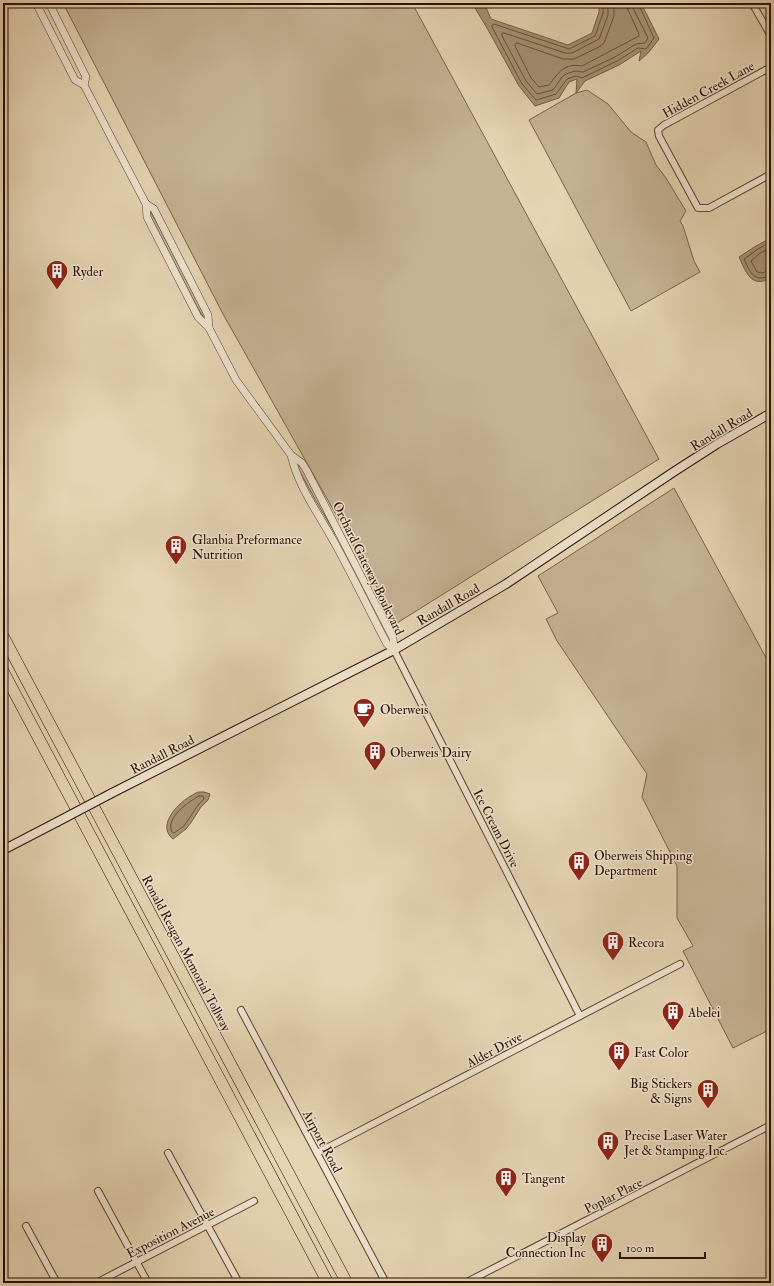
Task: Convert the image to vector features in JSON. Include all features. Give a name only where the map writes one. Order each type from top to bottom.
[{"type":"highway","name":"Ronald Reagan Memorial Tollway","points":[[3,636],[347,1283]]},
{"type":"highway","points":[[3,671],[328,1283]]},
{"type":"main road","name":"Randall Road","points":[[3,850],[394,650],[506,584],[681,467],[717,444],[771,413]]},
{"type":"street","name":"Orchard Gateway Boulevard","points":[[36,3],[76,80],[84,85],[146,204],[154,210],[208,315],[209,328],[236,380],[291,455],[302,463],[311,478],[393,638],[394,650]]},
{"type":"street","name":"Orchard Gateway Boulevard","points":[[49,3],[86,77],[84,85]]},
{"type":"street","points":[[752,3],[771,36]]},
{"type":"street","name":"Hidden Creek Lane","points":[[771,67],[664,125],[658,130],[659,136],[698,208],[709,208],[771,174]]},
{"type":"street","name":"Orchard Gateway Boulevard","points":[[291,455],[294,470],[334,542],[387,644],[394,650]]},
{"type":"street","name":"Ice Cream Drive","points":[[394,650],[580,1016]]},
{"type":"street","name":"Alder Drive","points":[[317,1153],[680,964]]},
{"type":"street","name":"Airport Road","points":[[241,1010],[386,1283]]},
{"type":"street","name":"Poplar Place","points":[[465,1283],[771,1125]]},
{"type":"street","points":[[168,1153],[239,1283]]},
{"type":"street","points":[[98,1191],[148,1283]]},
{"type":"street","name":"Exposition Avenue","points":[[96,1283],[254,1201]]},
{"type":"street","points":[[26,1226],[57,1283]]},
{"type":"shaded area","points":[[63,3],[412,3],[659,459],[397,623],[223,314]]},
{"type":"shaded area","points":[[587,90],[608,104],[631,132],[646,142],[656,165],[666,178],[686,211],[680,221],[694,261],[700,272],[631,311],[529,120],[576,93]]},
{"type":"shaded area","points":[[149,209],[208,322],[207,323],[196,305],[147,210]]},
{"type":"shaded area","points":[[295,460],[305,473],[336,535],[294,461]]},
{"type":"shaded area","points":[[674,488],[771,667],[771,1029],[733,1048],[683,951],[693,946],[677,918],[677,866],[642,797],[647,774],[557,641],[546,619],[558,613],[538,576]]},
{"type":"water","points":[[472,3],[484,3],[491,19],[568,45],[592,33],[599,12],[599,3],[641,3],[659,39],[649,52],[639,61],[641,51],[619,65],[585,81],[576,93],[577,79],[569,82],[559,98],[535,106],[519,86]]},
{"type":"water","points":[[771,238],[771,278],[764,281],[754,280],[747,273],[739,257]]},
{"type":"water","points":[[198,792],[210,794],[208,800],[201,807],[186,829],[173,839],[167,831],[170,816],[182,802]]},
{"type":"place","name":"Ryder","points":[[57,290]]},
{"type":"place","name":"Glanbia Preformance Nutrition","points":[[176,566]]},
{"type":"place","name":"Oberweis","points":[[364,728]]},
{"type":"place","name":"Oberweis Dairy","points":[[375,772]]},
{"type":"place","name":"Oberweis Shipping Department","points":[[579,882]]},
{"type":"place","name":"Recora","points":[[613,962]]},
{"type":"place","name":"Abelei","points":[[673,1032]]},
{"type":"place","name":"Fast Color","points":[[619,1072]]},
{"type":"place","name":"Big Stickers & Signs","points":[[708,1110]]},
{"type":"place","name":"Precise Laser Water Jet & Stamping Inc.","points":[[608,1162]]},
{"type":"place","name":"Tangent","points":[[506,1198]]},
{"type":"place","name":"Display Connection Inc","points":[[602,1264]]}]
